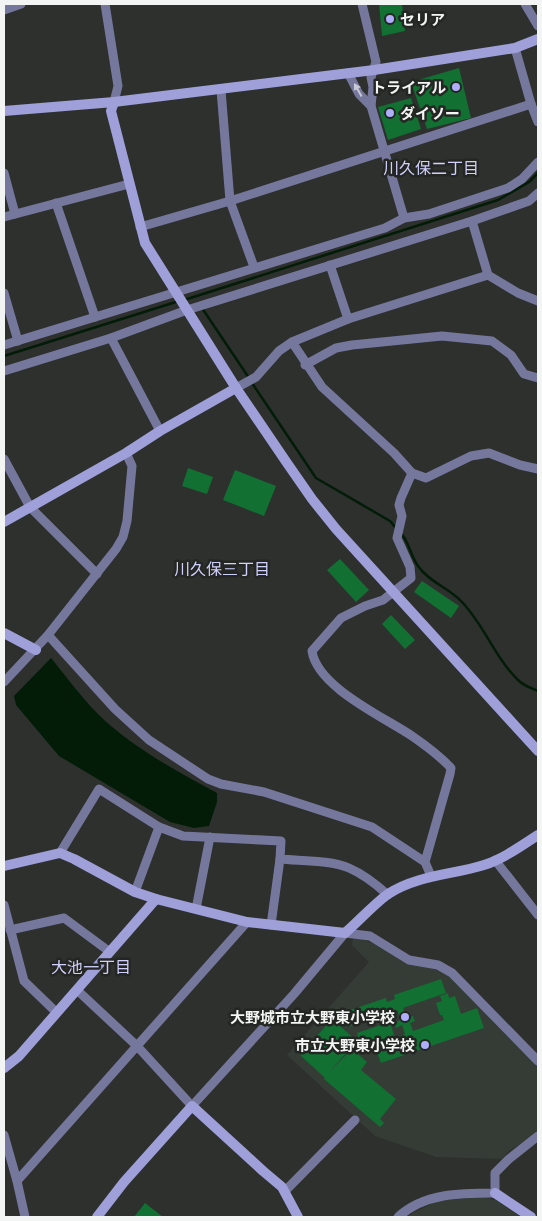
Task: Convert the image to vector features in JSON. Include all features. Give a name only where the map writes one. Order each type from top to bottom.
[{"type":"street","points":[[4,10],[21,4]]},
{"type":"street","points":[[105,4],[118,86],[111,111],[145,244],[187,310],[241,385],[312,499],[538,751]]},
{"type":"street","points":[[362,4],[376,62],[371,77],[373,87],[371,106],[404,218]]},
{"type":"street","points":[[525,4],[538,26]]},
{"type":"street","points":[[4,111],[114,102],[374,70],[514,48],[538,40]]},
{"type":"street","points":[[514,48],[530,104],[538,122]]},
{"type":"street","points":[[348,73],[359,94],[371,106]]},
{"type":"street","points":[[221,90],[230,201],[254,267]]},
{"type":"street","points":[[140,227],[230,201],[530,104]]},
{"type":"street","points":[[4,345],[385,228],[404,218],[429,214],[508,188],[522,179],[538,162]]},
{"type":"street","points":[[4,173],[15,214]]},
{"type":"street","points":[[4,217],[129,184]]},
{"type":"street","points":[[4,370],[110,338],[187,310],[472,221],[529,201],[538,194]]},
{"type":"street","points":[[56,203],[95,317]]},
{"type":"street","points":[[472,221],[488,275],[518,293],[538,301]]},
{"type":"street","points":[[330,265],[348,318]]},
{"type":"street","points":[[4,522],[256,377],[279,351],[292,342],[348,318],[488,275]]},
{"type":"street","points":[[4,293],[18,341]]},
{"type":"street","points":[[305,365],[336,348],[352,344],[442,336],[492,341],[511,355],[524,374],[538,378]]},
{"type":"street","points":[[110,338],[160,431]]},
{"type":"street","points":[[292,342],[305,365],[322,387],[394,453],[412,473],[426,478],[471,456],[489,453],[520,465],[538,469]]},
{"type":"street","points":[[4,682],[48,636],[116,550],[127,522],[132,466],[126,453]]},
{"type":"street","points":[[4,458],[30,507],[97,574]]},
{"type":"street","points":[[412,473],[399,506],[402,516],[397,538],[410,567],[410,578],[383,600],[365,606],[341,618],[312,651],[313,661],[348,697],[412,736],[451,768],[425,862]]},
{"type":"street","points":[[4,634],[36,650]]},
{"type":"street","points":[[48,636],[115,709],[149,740],[208,779],[221,784],[264,792],[372,826],[425,862],[432,876]]},
{"type":"street","points":[[60,853],[98,789],[159,828],[183,836],[281,841],[272,925]]},
{"type":"street","points":[[135,892],[159,828]]},
{"type":"street","points":[[97,1217],[124,1182],[294,994],[345,933],[388,894],[406,885],[432,876],[455,873],[495,860],[538,835]]},
{"type":"street","points":[[196,908],[210,836]]},
{"type":"street","points":[[4,866],[60,853],[135,892],[156,899],[247,922],[370,936],[409,960],[438,965],[452,974],[538,1061]]},
{"type":"street","points":[[280,859],[330,864],[348,868],[379,886],[388,894]]},
{"type":"street","points":[[495,860],[538,915]]},
{"type":"street","points":[[4,1068],[19,1056],[156,899]]},
{"type":"street","points":[[4,905],[24,981],[56,1012]]},
{"type":"street","points":[[10,930],[64,918],[110,952]]},
{"type":"street","points":[[17,1181],[247,922]]},
{"type":"street","points":[[77,990],[137,1046],[192,1106],[282,1187],[298,1217]]},
{"type":"street","points":[[285,1191],[355,1120]]},
{"type":"street","points":[[4,1136],[25,1217]]},
{"type":"street","points":[[495,1193],[495,1173],[508,1158],[538,1136]]},
{"type":"street","points":[[398,1217],[407,1209],[438,1196],[495,1193],[531,1217]]},
{"type":"shaded area","points":[[51,658],[86,701],[111,726],[139,748],[217,793],[217,802],[209,826],[194,828],[170,822],[59,756],[16,705],[14,696]]},
{"type":"shaded area","name":"大野城市立大野東小学校","points":[[353,938],[381,946],[407,963],[436,969],[454,979],[538,1066],[538,1134],[509,1151],[502,1159],[436,1157],[375,1136],[287,1055],[369,962],[352,945]]},
{"type":"shaded area","points":[[485,1197],[497,1201],[521,1217],[405,1217],[433,1203]]},
{"type":"building","points":[[379,4],[402,4],[405,31],[382,36]]},
{"type":"building","points":[[459,68],[471,118],[427,129],[411,82]]},
{"type":"building","points":[[411,98],[421,129],[388,140],[378,107]]},
{"type":"building","points":[[188,468],[213,477],[207,494],[182,486]]},
{"type":"building","points":[[235,470],[276,486],[264,516],[223,500]]},
{"type":"building","points":[[340,559],[369,590],[356,602],[327,570]]},
{"type":"building","points":[[422,581],[459,606],[451,618],[414,592]]},
{"type":"building","points":[[391,615],[415,640],[405,649],[382,624]]},
{"type":"building","points":[[441,979],[446,993],[403,1008],[407,1018],[413,1016],[415,1021],[410,1023],[413,1031],[444,1020],[436,1003],[442,1001],[440,996],[448,993],[449,998],[455,996],[461,1014],[477,1008],[484,1028],[381,1063],[375,1047],[363,1051],[357,1033],[390,1022],[395,1038],[405,1034],[402,1025],[396,1028],[394,1022],[401,1020],[397,1010],[349,1027],[344,1012],[386,998],[387,1002],[395,999],[394,995]]},
{"type":"building","points":[[332,1019],[357,1041],[330,1071],[352,1049],[367,1062],[361,1070],[396,1099],[380,1119],[384,1123],[380,1127],[324,1079],[300,1055]]},
{"type":"building","points":[[145,1203],[163,1217],[134,1217]]},
{"type":"waterway","points":[[184,300],[498,200],[529,182],[538,173]]},
{"type":"waterway","points":[[4,356],[179,301]]},
{"type":"waterway","points":[[202,308],[249,378]]},
{"type":"waterway","points":[[252,383],[316,478],[390,521],[396,528]]},
{"type":"waterway","points":[[400,532],[415,562],[423,572],[462,602],[477,621],[510,672],[523,684],[538,691]]},
{"type":"place","name":"セリア","points":[[390,19]]},
{"type":"place","name":"トライアル","points":[[456,87]]},
{"type":"place","name":"ダイソー","points":[[390,113]]},
{"type":"place","name":"大野城市立大野東小学校","points":[[405,1017]]},
{"type":"place","name":"市立大野東小学校","points":[[425,1045]]},
{"type":"district","name":"川久保二丁目","points":[[431,168]]},
{"type":"district","name":"川久保三丁目","points":[[222,569]]},
{"type":"district","name":"大池一丁目","points":[[91,967]]}]
